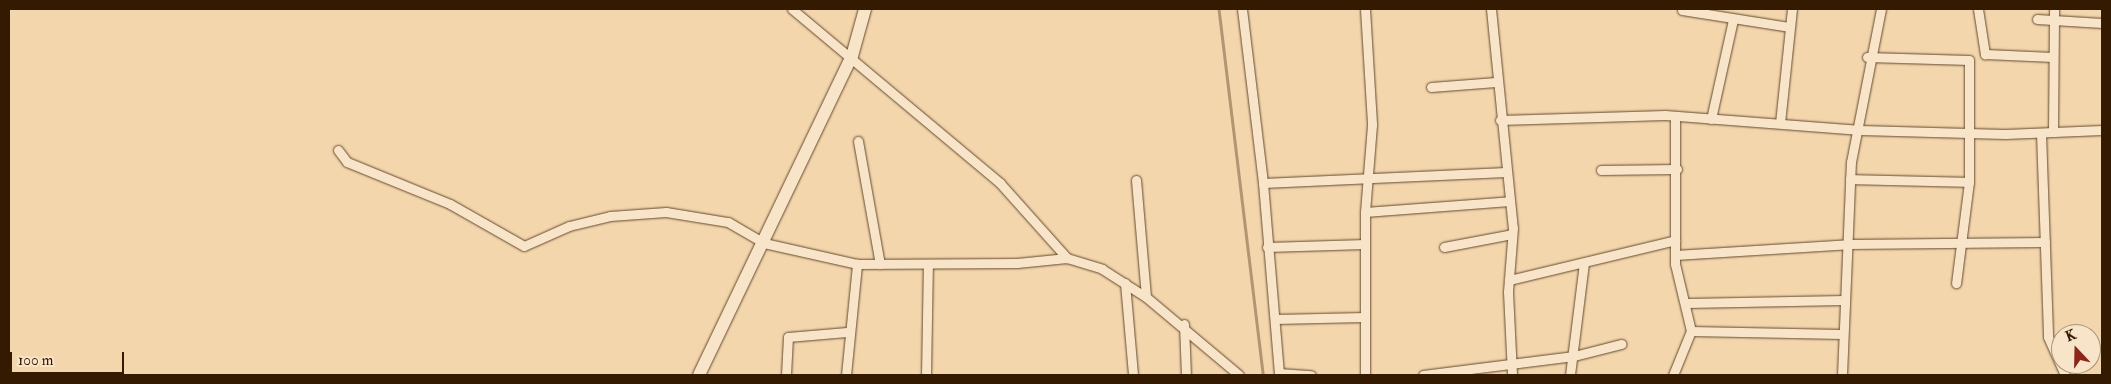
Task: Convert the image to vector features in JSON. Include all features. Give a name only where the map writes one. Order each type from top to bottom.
[{"type":"main road","points":[[698,375],[764,243],[852,56],[865,9]]},
{"type":"street","points":[[792,9],[852,56],[1000,183],[1067,258]]},
{"type":"street","points":[[1242,9],[1263,183],[1279,374],[1311,375]]},
{"type":"street","points":[[1365,9],[1372,125],[1366,179],[1365,212],[1365,375]]},
{"type":"street","points":[[1491,9],[1496,82],[1512,234],[1509,280],[1512,371]]},
{"type":"street","points":[[1780,122],[1792,9]]},
{"type":"street","points":[[1842,375],[1842,334],[1850,179],[1860,130],[1870,57],[1881,9]]},
{"type":"street","points":[[1978,9],[1985,54],[2053,57]]},
{"type":"street","points":[[2054,9],[2054,132]]},
{"type":"street","points":[[1682,10],[1733,20],[1789,27]]},
{"type":"street","points":[[2037,19],[2102,23]]},
{"type":"street","points":[[1711,119],[1733,20]]},
{"type":"street","points":[[1870,57],[1968,60],[1969,182],[1963,242],[1956,283]]},
{"type":"street","points":[[1431,87],[1496,82]]},
{"type":"street","points":[[1500,120],[1675,116],[1780,122],[1860,130],[1968,134],[2102,130]]},
{"type":"street","points":[[1673,375],[1691,331],[1687,304],[1675,255],[1677,169],[1675,116]]},
{"type":"street","points":[[2041,133],[2048,337],[2065,375]]},
{"type":"street","points":[[858,141],[880,264]]},
{"type":"street","points":[[338,150],[347,162],[450,204],[524,246],[569,226],[634,212],[728,222],[764,243],[856,264],[928,264],[1067,258],[1102,269],[1126,283],[1184,324],[1239,375]]},
{"type":"street","points":[[1600,170],[1677,169]]},
{"type":"street","points":[[1263,183],[1506,172]]},
{"type":"street","points":[[1850,179],[1969,182]]},
{"type":"street","points":[[1136,180],[1146,297]]},
{"type":"street","points":[[1365,212],[1510,201]]},
{"type":"street","points":[[1444,247],[1512,234]]},
{"type":"street","points":[[1509,280],[1675,240]]},
{"type":"street","points":[[1675,255],[1848,244],[2045,242]]},
{"type":"street","points":[[1267,247],[1365,244]]},
{"type":"street","points":[[1570,375],[1574,356],[1584,263]]},
{"type":"street","points":[[846,375],[847,332],[856,264]]},
{"type":"street","points":[[926,375],[928,264]]},
{"type":"street","points":[[1126,283],[1133,375]]},
{"type":"street","points":[[1687,304],[1844,300]]},
{"type":"street","points":[[1275,319],[1365,318]]},
{"type":"street","points":[[1184,324],[1186,375]]},
{"type":"street","points":[[1691,331],[1842,334]]},
{"type":"street","points":[[786,375],[788,337],[847,332]]},
{"type":"street","points":[[1423,375],[1512,371],[1621,344]]},
{"type":"waterway","points":[[1219,9],[1263,375]]}]
